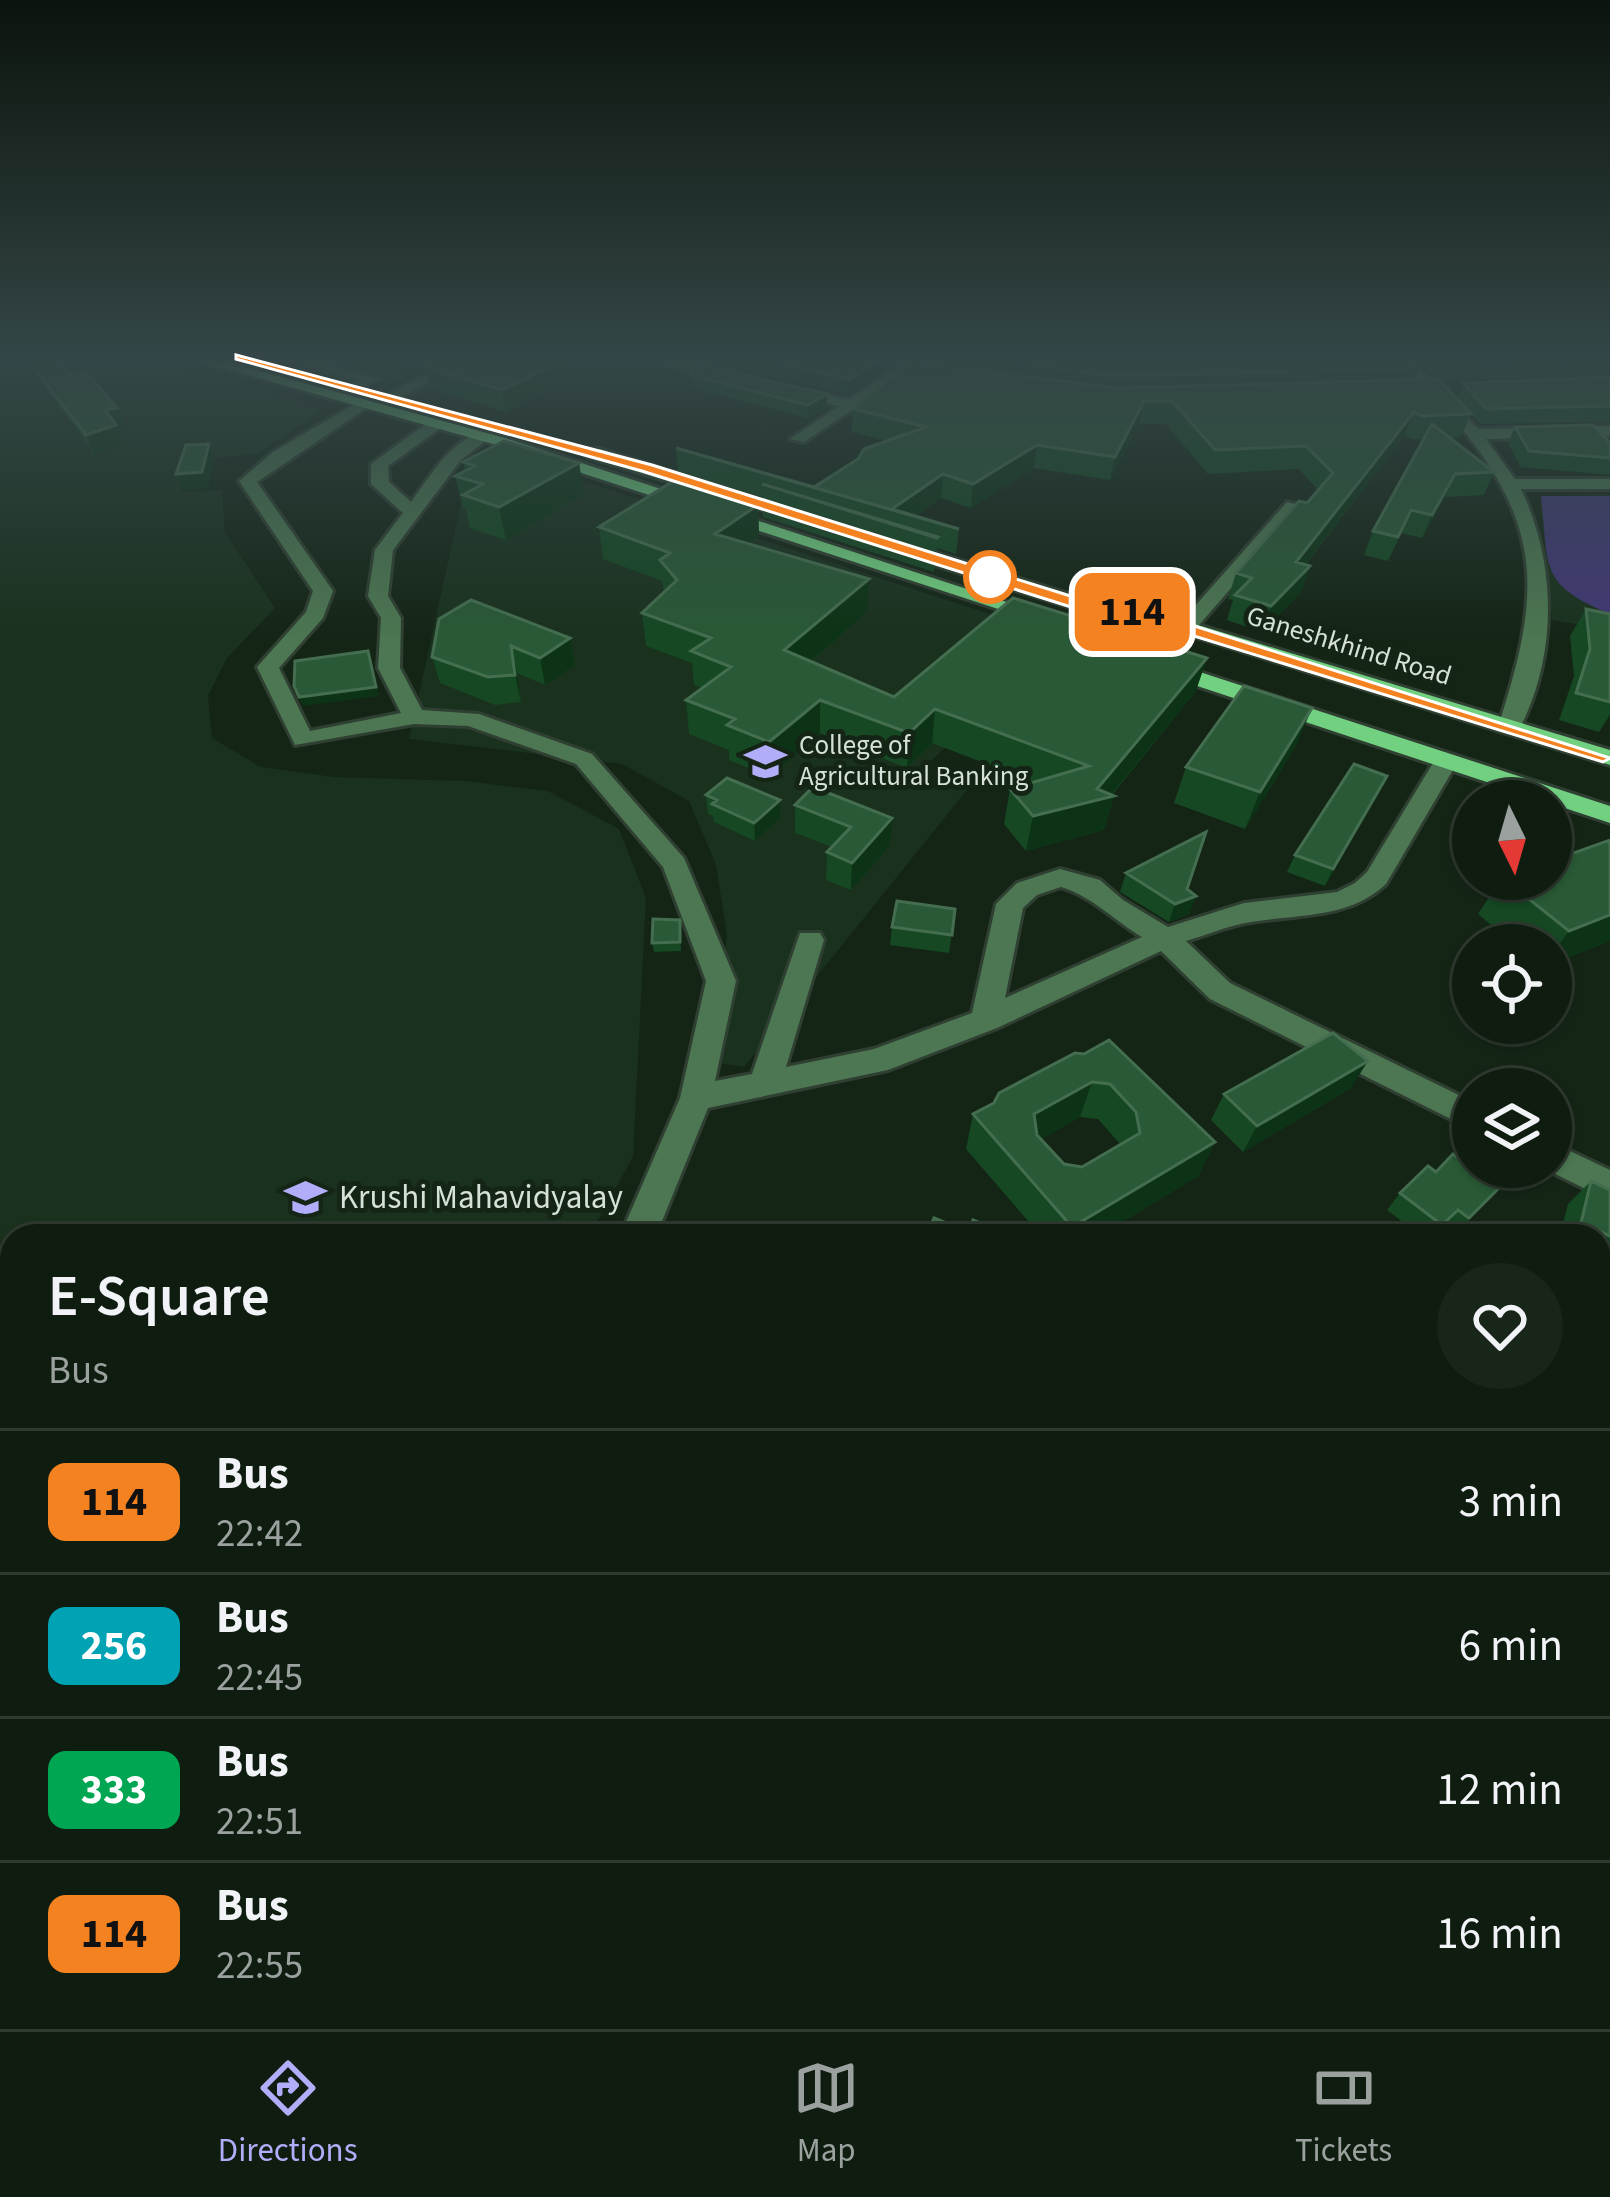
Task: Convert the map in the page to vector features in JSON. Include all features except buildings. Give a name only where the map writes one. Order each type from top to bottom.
[{"type":"main road","name":"Ganeshkhind Road","points":[[546,452],[1059,625]]},
{"type":"main road","name":"Ganeshkhind Road","points":[[554,452],[1077,604],[1120,609],[1186,628],[1610,758]]},
{"type":"main road","points":[[1077,604],[1610,770]]},
{"type":"main road","points":[[1610,802],[1142,655],[1445,763],[1610,815]]},
{"type":"street","points":[[285,452],[248,482],[276,519],[294,557],[323,591],[316,614],[268,667],[303,740],[414,717],[471,719],[584,759],[675,864],[722,980],[696,1098],[643,1224]]},
{"type":"street","points":[[397,452],[379,464],[380,484],[412,512]]},
{"type":"street","points":[[414,717],[389,668],[391,618],[378,596],[384,550],[454,457],[466,452]]},
{"type":"street","points":[[1488,452],[1513,484],[1529,522],[1540,583],[1535,645],[1510,727]]},
{"type":"street","points":[[1513,484],[1610,484]]},
{"type":"street","points":[[1186,628],[1293,506]]},
{"type":"street","points":[[696,1098],[877,1061],[986,1020],[1165,938],[1244,913],[1343,902],[1377,878],[1445,763]]},
{"type":"street","points":[[986,1020],[1010,904],[1027,889],[1060,878],[1090,886],[1113,908],[1165,938],[1220,992],[1452,1107]]},
{"type":"street","points":[[764,1087],[810,940]]},
{"type":"street","points":[[1572,1167],[1610,1186]]},
{"type":"shaded area","name":"Krushi Mahavidyalay","points":[[0,452],[261,452],[191,461],[181,492],[222,490],[225,533],[275,608],[227,658],[208,696],[212,738],[261,767],[334,777],[465,781],[548,791],[619,829],[646,898],[633,1157],[596,1224],[0,1224]]},
{"type":"shaded area","name":"College of Agricultural Banking","points":[[493,452],[1060,637],[930,762],[975,780],[744,1067],[712,1062],[727,935],[716,865],[689,801],[622,764],[409,739],[470,463]]},
{"type":"shaded area","points":[[1610,495],[1610,630],[1552,620],[1540,496]]},
{"type":"shaded area","points":[[1541,496],[1610,496],[1610,614],[1559,582],[1547,557]]},
{"type":"bus line","name":"114","points":[[590,452],[1077,604],[1120,609],[1610,758]]},
{"type":"place","name":"College of Agricultural Banking","points":[[765,761]]},
{"type":"place","name":"Krushi Mahavidyalay","points":[[305,1197]]}]
